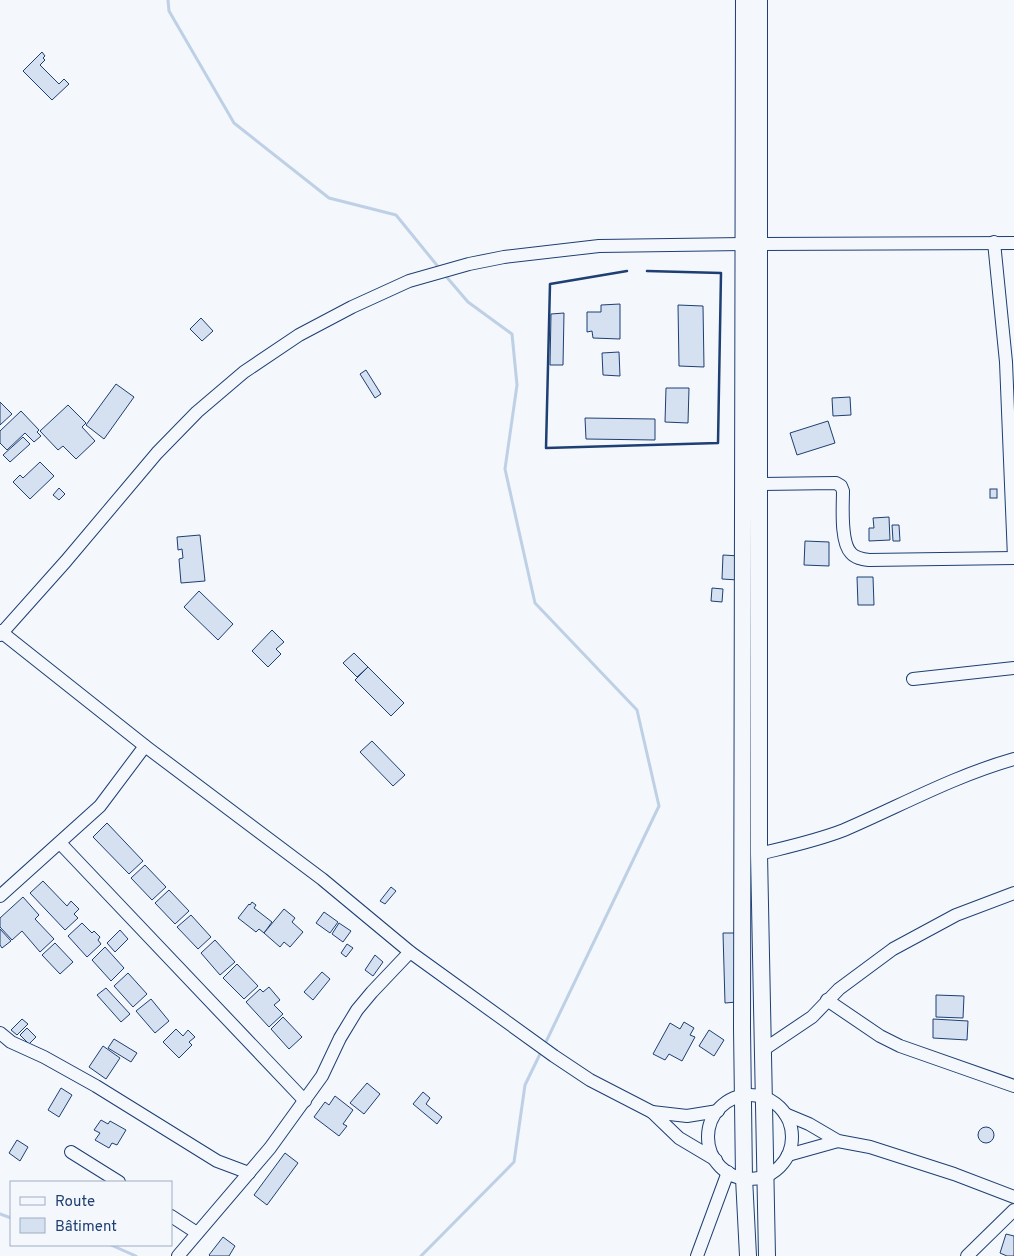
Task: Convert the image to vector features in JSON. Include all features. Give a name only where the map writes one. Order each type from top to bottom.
[{"type":"main road","points":[[744,0],[758,484],[759,854],[767,1256]]},
{"type":"main road","points":[[748,1256],[744,1178],[743,1096],[751,244],[759,0]]},
{"type":"street","points":[[758,484],[836,484],[841,486],[843,491],[845,545],[852,554],[859,558],[869,560],[1014,558],[1006,362],[994,242]]},
{"type":"street","points":[[716,1160],[708,1135],[710,1126],[718,1111],[731,1100],[743,1096],[756,1096],[773,1102],[785,1114],[792,1130],[792,1139],[788,1156],[777,1169],[764,1176],[753,1178],[744,1178],[728,1172],[716,1160],[679,1138],[652,1112],[590,1080],[410,952],[322,880],[144,746],[1,633],[66,561],[157,453],[197,412],[244,372],[299,335],[352,307],[409,281],[469,264],[504,257],[599,246],[1014,243]]},
{"type":"street","points":[[913,679],[1014,668]]},
{"type":"street","points":[[0,896],[100,806],[144,746]]},
{"type":"street","points":[[759,854],[814,840],[843,830],[976,771],[1014,759]]},
{"type":"street","points":[[60,842],[305,1100]]},
{"type":"street","points":[[763,1050],[812,1017],[839,989],[893,949],[956,915],[1014,893]]},
{"type":"street","points":[[178,1256],[270,1148],[322,1076],[340,1038],[357,1010],[410,952]]},
{"type":"street","points":[[828,1000],[880,1036],[900,1046],[1014,1086]]},
{"type":"street","points":[[0,1033],[11,1042],[44,1057],[96,1086],[217,1161],[250,1173]]},
{"type":"street","points":[[652,1112],[687,1116],[718,1111]]},
{"type":"street","points":[[785,1114],[809,1124],[838,1141],[870,1147],[1014,1197]]},
{"type":"street","points":[[788,1156],[838,1141]]},
{"type":"street","points":[[71,1152],[117,1181]]},
{"type":"street","points":[[697,1256],[728,1172]]},
{"type":"street","points":[[967,1256],[1014,1210]]},
{"type":"street","points":[[172,1217],[197,1232]]},
{"type":"building","points":[[42,52],[45,60],[40,65],[59,84],[64,79],[69,84],[52,100],[23,71]]},
{"type":"building","points":[[620,304],[620,339],[593,338],[592,331],[587,332],[587,312],[601,312],[601,305]]},
{"type":"building","points":[[678,305],[703,306],[704,367],[679,366]]},
{"type":"building","points":[[564,313],[563,365],[550,365],[551,314]]},
{"type":"building","points":[[201,318],[213,331],[202,341],[190,329]]},
{"type":"building","points":[[619,352],[620,376],[603,375],[602,353]]},
{"type":"building","points":[[366,370],[381,394],[375,398],[360,374]]},
{"type":"building","points":[[116,384],[134,397],[104,439],[86,425]]},
{"type":"building","points":[[666,388],[689,388],[688,423],[665,422]]},
{"type":"building","points":[[850,397],[851,415],[833,416],[832,398]]},
{"type":"building","points":[[0,402],[12,414],[0,425]]},
{"type":"building","points":[[68,405],[86,423],[82,427],[95,441],[76,459],[63,446],[58,450],[40,431]]},
{"type":"building","points":[[21,411],[39,430],[37,432],[41,436],[34,442],[25,433],[7,450],[0,443],[0,431]]},
{"type":"building","points":[[585,418],[655,419],[655,440],[586,439]]},
{"type":"building","points":[[828,421],[835,443],[797,455],[790,433]]},
{"type":"building","points":[[23,437],[30,444],[10,462],[3,455]]},
{"type":"building","points":[[40,462],[54,476],[30,499],[13,482],[20,475],[23,478]]},
{"type":"building","points":[[59,488],[65,494],[59,500],[53,495]]},
{"type":"building","points":[[990,489],[997,489],[997,498],[990,498]]},
{"type":"building","points":[[889,517],[890,540],[869,541],[869,528],[874,528],[873,518]]},
{"type":"building","points":[[892,525],[899,525],[900,541],[893,541]]},
{"type":"building","points":[[200,535],[205,581],[181,583],[179,559],[183,558],[182,549],[178,550],[177,537]]},
{"type":"building","points":[[805,541],[829,542],[829,566],[804,565]]},
{"type":"building","points":[[723,555],[740,556],[738,580],[722,579]]},
{"type":"building","points":[[857,577],[873,577],[874,605],[858,605]]},
{"type":"building","points":[[712,588],[723,589],[722,602],[711,601]]},
{"type":"building","points":[[199,591],[233,624],[218,640],[184,607]]},
{"type":"building","points":[[272,630],[284,642],[276,649],[281,654],[268,667],[252,651]]},
{"type":"building","points":[[354,653],[368,667],[357,677],[343,663]]},
{"type":"building","points":[[368,667],[404,703],[391,716],[355,680]]},
{"type":"building","points":[[372,741],[405,775],[393,786],[360,752]]},
{"type":"building","points":[[107,823],[143,861],[129,874],[93,837]]},
{"type":"building","points":[[145,865],[166,887],[152,900],[131,878]]},
{"type":"building","points":[[43,881],[67,906],[71,901],[79,909],[74,914],[78,918],[65,930],[30,893]]},
{"type":"building","points":[[391,887],[396,891],[385,904],[380,901]]},
{"type":"building","points":[[169,890],[189,911],[175,924],[155,903]]},
{"type":"building","points":[[23,897],[39,915],[35,919],[54,939],[40,952],[22,931],[12,940],[0,927],[0,918]]},
{"type":"building","points":[[252,902],[256,905],[254,908],[272,922],[264,933],[259,929],[256,932],[238,918]]},
{"type":"building","points":[[284,909],[295,918],[292,922],[303,932],[290,947],[284,942],[280,947],[264,933]]},
{"type":"building","points":[[324,912],[338,922],[330,933],[316,923]]},
{"type":"building","points":[[191,915],[211,937],[198,949],[177,927]]},
{"type":"building","points":[[82,923],[92,933],[94,931],[100,937],[98,940],[101,944],[87,957],[68,936]]},
{"type":"building","points":[[339,923],[351,931],[343,942],[332,934]]},
{"type":"building","points":[[0,929],[11,941],[2,948],[0,945]]},
{"type":"building","points":[[120,930],[128,939],[115,952],[107,943]]},
{"type":"building","points":[[723,933],[736,933],[737,1002],[725,1003]]},
{"type":"building","points":[[215,940],[235,962],[220,975],[201,953]]},
{"type":"building","points":[[55,943],[73,962],[60,974],[42,955]]},
{"type":"building","points":[[347,944],[353,948],[346,957],[341,953]]},
{"type":"building","points":[[105,947],[124,968],[111,981],[92,960]]},
{"type":"building","points":[[375,955],[383,962],[373,976],[365,970]]},
{"type":"building","points":[[237,964],[258,986],[244,999],[223,978]]},
{"type":"building","points":[[322,972],[330,979],[313,1000],[304,992]]},
{"type":"building","points":[[128,973],[147,994],[133,1007],[114,986]]},
{"type":"building","points":[[269,987],[280,1000],[274,1005],[283,1014],[269,1027],[246,1002],[260,989],[263,992]]},
{"type":"building","points":[[106,988],[130,1014],[121,1022],[97,995]]},
{"type":"building","points":[[936,995],[964,996],[963,1018],[936,1017]]},
{"type":"building","points":[[151,999],[169,1021],[155,1033],[136,1011]]},
{"type":"building","points":[[283,1017],[302,1037],[289,1049],[271,1029]]},
{"type":"building","points":[[22,1019],[28,1024],[17,1035],[11,1030]]},
{"type":"building","points":[[933,1019],[968,1021],[967,1040],[933,1038]]},
{"type":"building","points":[[684,1022],[694,1028],[690,1035],[695,1037],[682,1061],[669,1054],[665,1060],[653,1054],[670,1023],[680,1029]]},
{"type":"building","points":[[27,1028],[36,1037],[29,1044],[20,1035]]},
{"type":"building","points":[[176,1029],[183,1036],[188,1030],[195,1037],[189,1042],[192,1045],[179,1058],[163,1042]]},
{"type":"building","points":[[709,1030],[724,1040],[714,1056],[699,1046]]},
{"type":"building","points":[[114,1039],[137,1053],[131,1062],[108,1048]]},
{"type":"building","points":[[103,1046],[120,1058],[106,1079],[89,1067]]},
{"type":"building","points":[[367,1083],[380,1094],[364,1114],[350,1103]]},
{"type":"building","points":[[61,1088],[72,1095],[59,1117],[48,1110]]},
{"type":"building","points":[[423,1092],[430,1098],[426,1104],[442,1117],[437,1124],[413,1104]]},
{"type":"building","points":[[335,1096],[353,1110],[343,1124],[347,1126],[339,1136],[314,1117],[325,1102],[329,1105]]},
{"type":"building","points":[[101,1120],[108,1124],[110,1121],[126,1130],[117,1145],[112,1143],[109,1148],[95,1140],[100,1133],[94,1130]]},
{"type":"building","points":[[986,1127],[992,1129],[994,1135],[992,1141],[986,1143],[980,1141],[978,1135],[980,1129]]},
{"type":"building","points":[[17,1140],[28,1147],[20,1161],[9,1153]]},
{"type":"building","points":[[285,1153],[298,1163],[267,1205],[254,1195]]},
{"type":"building","points":[[1006,1234],[1014,1236],[1014,1256],[1000,1253]]},
{"type":"building","points":[[223,1237],[235,1246],[229,1256],[210,1256],[209,1255]]},
{"type":"waterway","points":[[168,0],[169,11],[234,123],[329,198],[396,215],[440,269]]},
{"type":"waterway","points":[[444,274],[468,302],[512,334],[517,385],[505,469],[535,603],[637,710],[659,806],[544,1046]]},
{"type":"waterway","points":[[421,1256],[514,1162],[525,1085],[541,1052]]},
{"type":"waterway","points":[[0,1214],[10,1218]]},
{"type":"waterway","points":[[113,1246],[136,1256]]},
{"type":"wall","points":[[627,271],[550,284],[546,448],[718,443],[721,273],[647,271]]}]
